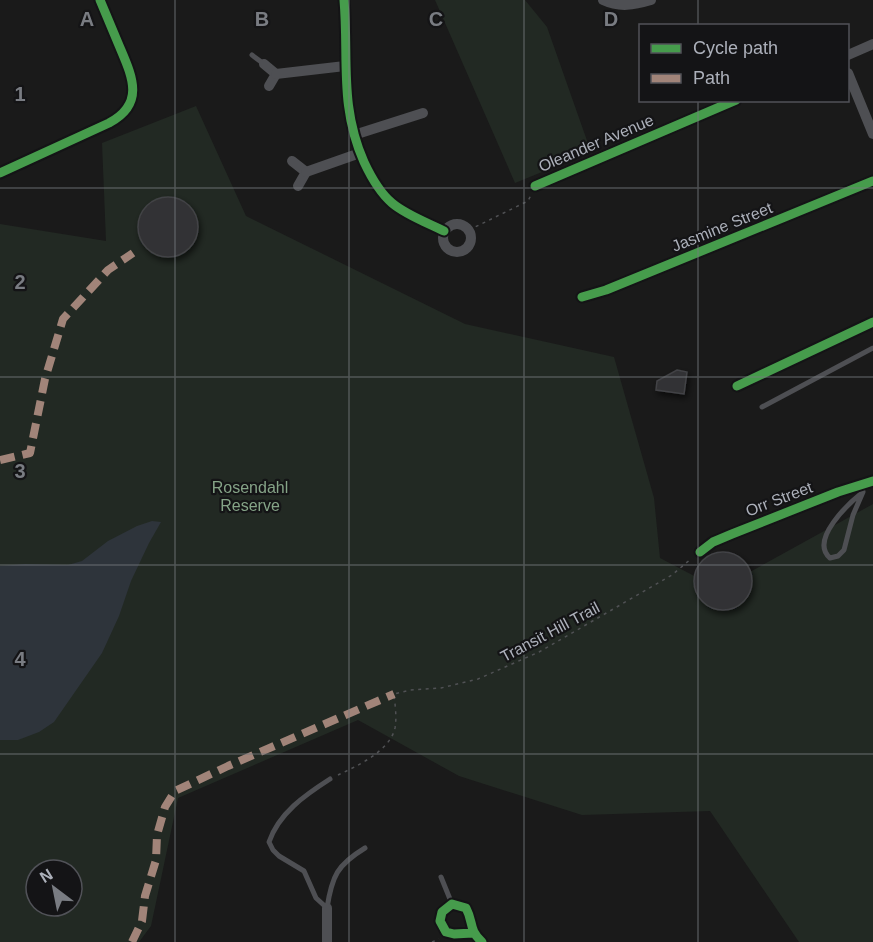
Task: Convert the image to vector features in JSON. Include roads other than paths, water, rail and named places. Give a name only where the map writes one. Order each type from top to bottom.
[{"type":"street","points":[[0,173],[109,123],[120,116],[129,105],[133,92],[132,74],[100,0]]},
{"type":"street","points":[[344,0],[346,97],[360,153],[377,188],[390,202],[444,231]]},
{"type":"street","points":[[603,0],[628,6],[651,0]]},
{"type":"street","points":[[849,55],[873,44]]},
{"type":"street","points":[[264,64],[276,74],[345,66]]},
{"type":"street","points":[[269,86],[276,74]]},
{"type":"street","points":[[849,75],[873,134]]},
{"type":"street","name":"Oleander Avenue","points":[[535,186],[731,102]]},
{"type":"street","points":[[354,135],[423,113]]},
{"type":"street","points":[[298,186],[306,172],[360,153]]},
{"type":"street","points":[[292,161],[306,172]]},
{"type":"street","name":"Jasmine Street","points":[[582,297],[606,290],[873,181]]},
{"type":"street","points":[[459,224],[469,230],[470,243],[460,251],[454,251],[444,244],[444,231],[448,227],[459,224]]},
{"type":"street","points":[[737,386],[873,322]]},
{"type":"street","name":"Orr Street","points":[[700,552],[713,542],[732,534],[838,492],[866,486]]},
{"type":"street","points":[[473,933],[450,934],[443,929],[440,916],[444,909],[452,904],[462,905],[468,910],[473,933],[482,942]]},
{"type":"street","points":[[327,908],[327,942]]},
{"type":"lane","points":[[252,55],[264,64]]},
{"type":"lane","points":[[762,407],[873,348]]},
{"type":"lane","points":[[866,486],[853,515],[844,550],[838,556],[830,558],[824,546],[828,530],[866,486]]},
{"type":"lane","points":[[327,908],[316,898],[304,871],[279,856],[269,842],[271,835],[299,800],[330,779]]},
{"type":"lane","points":[[327,908],[329,894],[339,868],[350,857],[365,848]]},
{"type":"lane","points":[[441,877],[452,904]]},
{"type":"park label","name":"Rosendahl Reserve","points":[[250,496]]}]
